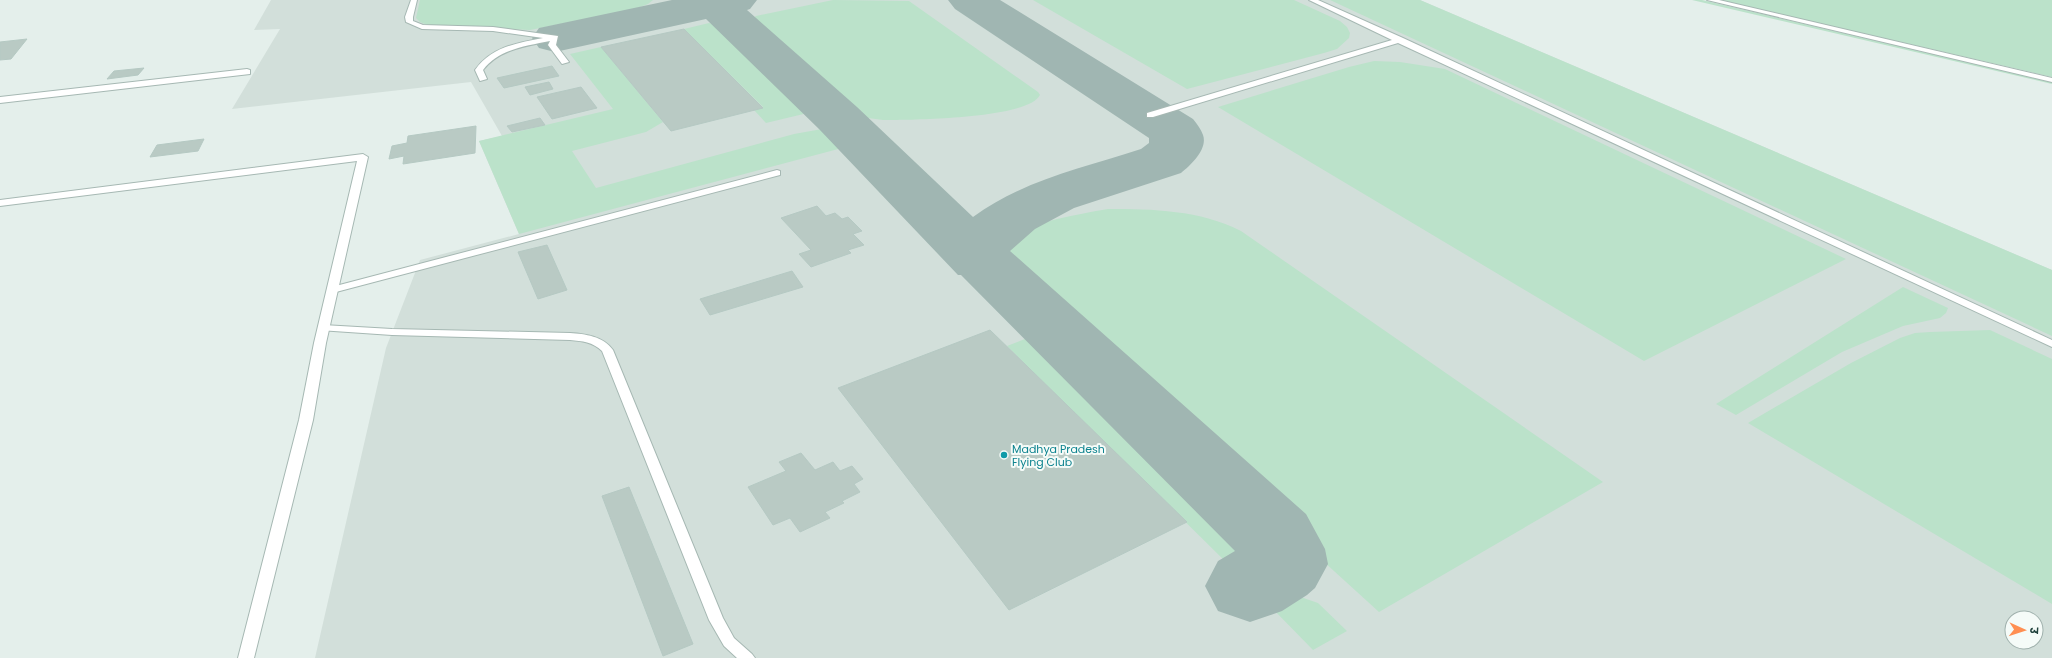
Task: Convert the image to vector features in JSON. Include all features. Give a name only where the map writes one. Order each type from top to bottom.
[{"type":"street","points":[[0,100],[247,72]]},
{"type":"street","points":[[0,203],[363,157],[323,328],[306,420],[246,658]]},
{"type":"lane","points":[[414,0],[409,17],[410,22],[422,27],[493,29],[555,38]]},
{"type":"lane","points":[[1312,0],[2052,344]]},
{"type":"lane","points":[[1710,0],[2052,80]]},
{"type":"lane","points":[[555,38],[552,45],[564,62]]},
{"type":"lane","points":[[483,79],[479,70],[482,65],[493,57],[516,47],[555,38]]},
{"type":"lane","points":[[1150,115],[1400,40]]},
{"type":"lane","points":[[332,290],[777,173]]},
{"type":"lane","points":[[323,328],[392,332],[564,336],[580,337],[602,343],[607,350],[716,620],[729,642],[746,658]]},
{"type":"shaded area","points":[[271,0],[1420,0],[2052,270],[2052,658],[315,658],[386,348],[420,260],[519,234],[479,141],[502,136],[471,82],[232,109],[280,29],[254,30]]},
{"type":"green space","points":[[420,0],[653,0],[648,4],[632,10],[530,30],[427,25],[420,22],[416,18]]},
{"type":"green space","points":[[833,0],[909,1],[1038,92],[1040,95],[1031,103],[1014,109],[968,116],[942,118],[883,120],[861,117],[841,109],[748,21],[756,16]]},
{"type":"green space","points":[[1033,0],[1294,0],[1340,21],[1347,27],[1350,33],[1349,38],[1337,49],[1187,89]]},
{"type":"green space","points":[[1330,0],[1420,0],[2052,270],[2052,336]]},
{"type":"green space","points":[[1692,0],[1702,0],[2052,82],[2052,84]]},
{"type":"green space","points":[[1719,0],[2052,0],[2052,77]]},
{"type":"green space","points":[[709,23],[724,27],[816,111],[766,123],[754,110],[763,107],[684,29]]},
{"type":"green space","points":[[601,47],[663,122],[646,132],[572,151],[596,188],[794,134],[822,129],[832,135],[842,148],[519,234],[479,141],[613,109],[570,54]]},
{"type":"green space","points":[[1374,61],[1400,62],[1445,69],[1846,259],[1644,361],[1218,107],[1349,67]]},
{"type":"green space","points":[[1108,209],[1142,209],[1176,212],[1209,219],[1241,231],[1603,482],[1379,612],[1029,293],[1009,269],[1004,254],[1004,247],[1006,240],[1012,234],[1037,224]]},
{"type":"green space","points":[[1903,287],[1948,308],[1946,313],[1940,318],[1903,326],[1842,352],[1736,415],[1716,404]]},
{"type":"green space","points":[[1990,330],[2052,359],[2052,604],[1748,423],[1851,363],[1900,338],[1915,333]]},
{"type":"green space","points":[[1040,333],[1240,526],[1247,536],[1250,552],[1243,560],[1230,566],[1007,346]]},
{"type":"green space","points":[[1289,593],[1318,603],[1347,631],[1313,650],[1265,601],[1280,594]]},
{"type":"building","points":[[684,29],[763,108],[671,131],[601,47]]},
{"type":"building","points":[[27,39],[11,59],[0,60],[0,42]]},
{"type":"building","points":[[552,66],[559,76],[504,88],[497,78]]},
{"type":"building","points":[[144,68],[138,75],[107,79],[114,71]]},
{"type":"building","points":[[549,82],[553,89],[530,95],[525,87]]},
{"type":"building","points":[[581,87],[597,108],[552,119],[537,97]]},
{"type":"building","points":[[540,118],[545,125],[512,132],[507,126]]},
{"type":"building","points":[[476,126],[475,153],[403,164],[404,156],[389,159],[392,146],[407,143],[408,136]]},
{"type":"building","points":[[204,139],[198,151],[150,157],[157,145]]},
{"type":"building","points":[[817,206],[826,216],[835,213],[842,219],[848,217],[862,231],[853,234],[864,245],[848,250],[851,253],[811,267],[799,254],[811,250],[781,218]]},
{"type":"building","points":[[547,245],[567,290],[538,299],[518,252]]},
{"type":"building","points":[[792,271],[803,287],[710,315],[700,299]]},
{"type":"building","name":"Madhya Pradesh Flying Club","points":[[990,330],[1187,522],[1009,610],[838,388]]},
{"type":"building","points":[[801,453],[815,470],[833,462],[840,471],[852,466],[863,479],[854,484],[860,492],[842,501],[844,503],[825,512],[830,518],[800,532],[790,518],[773,525],[748,487],[786,471],[779,462]]},
{"type":"building","points":[[629,487],[693,644],[663,656],[602,496]]},
{"type":"taxiway","points":[[715,4],[735,0]]},
{"type":"taxiway","points":[[970,0],[1174,130],[1177,140],[1175,148],[1161,161],[1074,188],[1033,205],[1013,217],[988,236],[979,248],[978,256],[1275,537],[1281,549],[1283,564],[1275,571],[1250,586]]},
{"type":"taxiway","points":[[555,38],[715,4]]},
{"type":"taxiway","points":[[715,4],[838,118],[981,261]]},
{"type":"place","name":"Madhya Pradesh Flying Club","points":[[1004,455]]}]
